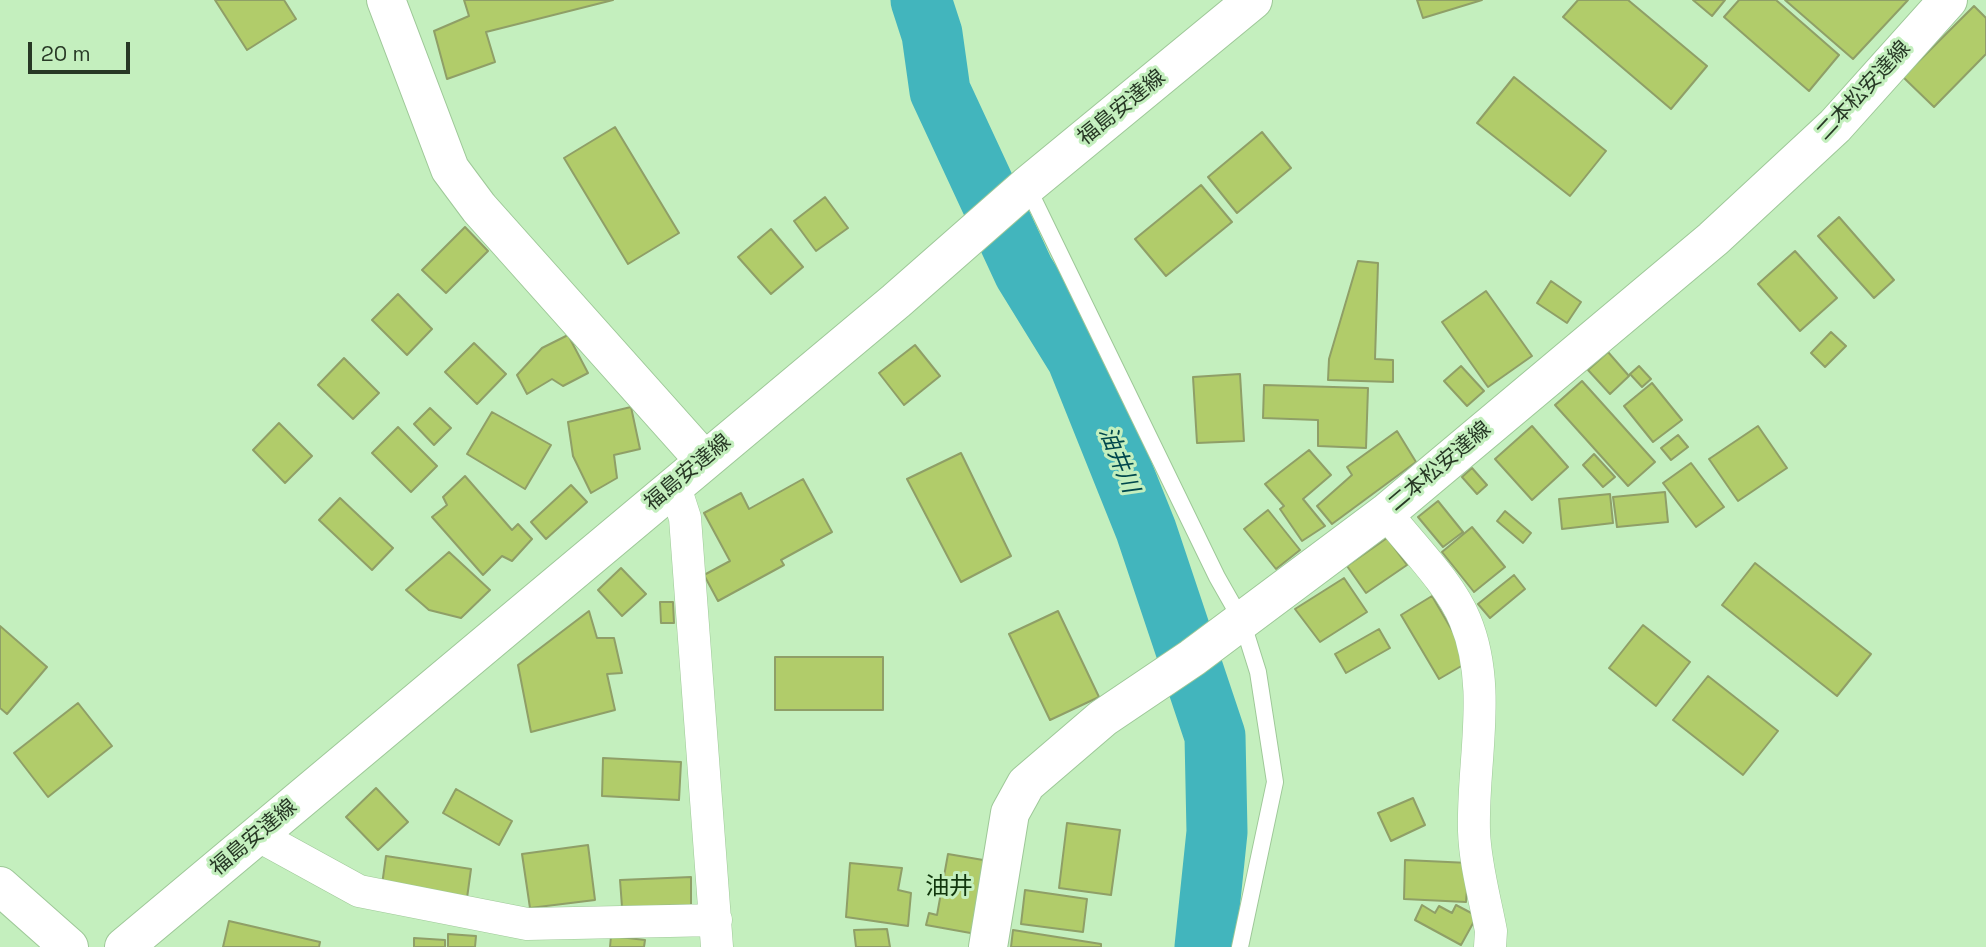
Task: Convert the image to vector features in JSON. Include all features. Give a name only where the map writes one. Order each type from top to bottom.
[{"type":"main road","points":[[386,0],[450,169],[480,208],[704,460]]},
{"type":"main road","name":"福島安達線","points":[[124,947],[905,293],[1027,186],[1253,0]]},
{"type":"main road","name":"二本松安達線","points":[[988,947],[1010,813],[1026,784],[1103,718],[1192,658],[1386,513],[1713,239],[1835,126],[1948,0]]},
{"type":"main road","points":[[0,886],[69,947]]},
{"type":"street","points":[[257,835],[359,891],[527,924],[716,934],[685,518],[674,484]]},
{"type":"street","points":[[1386,513],[1455,601],[1465,621],[1475,657],[1481,706],[1474,835],[1491,931],[1490,947]]},
{"type":"lane","points":[[1027,186],[1217,577],[1242,621],[1258,673],[1275,782],[1240,947]]},
{"type":"building","points":[[215,0],[284,0],[296,19],[247,50]]},
{"type":"building","points":[[464,0],[613,0],[486,32],[495,62],[447,79],[434,31],[469,16]]},
{"type":"building","points":[[1417,0],[1482,0],[1423,18]]},
{"type":"building","points":[[1578,0],[1628,0],[1707,66],[1671,109],[1563,17]]},
{"type":"building","points":[[1693,0],[1725,0],[1712,16]]},
{"type":"building","points":[[1739,0],[1776,0],[1839,55],[1809,91],[1724,17]]},
{"type":"building","points":[[1785,0],[1908,0],[1853,59]]},
{"type":"building","points":[[1974,6],[1986,18],[1986,54],[1934,107],[1903,77]]},
{"type":"building","points":[[1514,77],[1606,151],[1570,196],[1477,123]]},
{"type":"building","points":[[615,127],[679,233],[628,264],[564,158]]},
{"type":"building","points":[[1262,132],[1291,168],[1237,213],[1208,177]]},
{"type":"building","points":[[1201,185],[1232,222],[1166,276],[1135,239]]},
{"type":"building","points":[[825,197],[848,228],[816,251],[794,221]]},
{"type":"building","points":[[1839,217],[1894,280],[1874,298],[1818,236]]},
{"type":"building","points":[[465,227],[488,251],[446,293],[422,270]]},
{"type":"building","points":[[771,229],[803,267],[771,294],[738,257]]},
{"type":"building","points":[[1795,251],[1837,298],[1800,331],[1758,284]]},
{"type":"building","points":[[1358,261],[1378,263],[1375,359],[1393,360],[1393,382],[1328,380],[1329,359]]},
{"type":"building","points":[[1551,281],[1581,302],[1567,323],[1537,303]]},
{"type":"building","points":[[1486,291],[1532,356],[1488,387],[1442,322]]},
{"type":"building","points":[[398,294],[432,329],[407,355],[372,320]]},
{"type":"building","points":[[1831,332],[1846,346],[1825,367],[1811,353]]},
{"type":"building","points":[[568,335],[588,373],[563,386],[552,379],[527,394],[517,375],[542,348]]},
{"type":"building","points":[[474,343],[506,374],[477,404],[445,372]]},
{"type":"building","points":[[915,345],[940,376],[904,405],[879,373]]},
{"type":"building","points":[[1608,352],[1629,376],[1610,394],[1588,370]]},
{"type":"building","points":[[344,358],[379,393],[353,419],[318,385]]},
{"type":"building","points":[[1461,366],[1484,391],[1467,406],[1444,381]]},
{"type":"building","points":[[1639,366],[1651,379],[1642,387],[1630,374]]},
{"type":"building","points":[[1240,374],[1244,441],[1197,443],[1193,377]]},
{"type":"building","points":[[1582,381],[1655,462],[1628,486],[1555,405]]},
{"type":"building","points":[[1652,383],[1682,420],[1653,442],[1624,406]]},
{"type":"building","points":[[1264,385],[1368,388],[1366,448],[1318,446],[1318,420],[1263,418]]},
{"type":"building","points":[[631,407],[640,449],[614,455],[617,478],[591,493],[573,456],[568,422]]},
{"type":"building","points":[[430,408],[451,428],[434,445],[414,424]]},
{"type":"building","points":[[492,412],[551,445],[525,489],[467,454]]},
{"type":"building","points":[[279,423],[312,456],[285,483],[253,450]]},
{"type":"building","points":[[1532,426],[1568,467],[1532,500],[1495,459]]},
{"type":"building","points":[[1758,426],[1787,468],[1738,501],[1709,459]]},
{"type":"building","points":[[398,427],[437,466],[411,492],[372,453]]},
{"type":"building","points":[[1397,431],[1416,462],[1332,524],[1317,506],[1352,475],[1347,467]]},
{"type":"building","points":[[1678,435],[1688,447],[1671,460],[1661,448]]},
{"type":"building","points":[[1309,450],[1331,475],[1303,499],[1325,526],[1302,541],[1280,509],[1284,506],[1265,484]]},
{"type":"building","points":[[961,453],[1011,556],[961,582],[907,479]]},
{"type":"building","points":[[1594,454],[1615,477],[1603,487],[1583,465]]},
{"type":"building","points":[[1691,463],[1724,507],[1696,527],[1663,483]]},
{"type":"building","points":[[1472,468],[1487,485],[1477,494],[1462,477]]},
{"type":"building","points":[[465,476],[512,530],[518,524],[532,539],[512,561],[502,556],[483,575],[432,517],[447,505],[443,497]]},
{"type":"building","points":[[803,479],[832,532],[781,560],[784,565],[718,601],[704,575],[730,561],[704,513],[741,493],[749,509]]},
{"type":"building","points":[[571,485],[587,502],[546,539],[531,522]]},
{"type":"building","points":[[1665,492],[1668,522],[1617,527],[1613,497]]},
{"type":"building","points":[[1610,494],[1613,523],[1562,529],[1559,499]]},
{"type":"building","points":[[340,498],[393,548],[372,570],[319,520]]},
{"type":"building","points":[[1438,501],[1463,532],[1443,547],[1418,517]]},
{"type":"building","points":[[1268,510],[1300,550],[1276,569],[1244,529]]},
{"type":"building","points":[[1505,511],[1531,533],[1523,543],[1497,521]]},
{"type":"building","points":[[1472,527],[1505,567],[1474,592],[1442,552]]},
{"type":"building","points":[[1387,538],[1407,565],[1366,593],[1347,566]]},
{"type":"building","points":[[449,552],[490,590],[461,618],[429,610],[406,590]]},
{"type":"building","points":[[1755,563],[1871,654],[1837,696],[1722,605]]},
{"type":"building","points":[[621,568],[646,594],[622,616],[598,590]]},
{"type":"building","points":[[1514,575],[1525,589],[1490,618],[1478,604]]},
{"type":"building","points":[[1344,578],[1367,612],[1320,642],[1295,609]]},
{"type":"building","points":[[1432,596],[1470,661],[1439,679],[1401,615]]},
{"type":"building","points":[[660,602],[673,602],[674,623],[661,623]]},
{"type":"building","points":[[589,611],[597,638],[614,638],[622,673],[607,674],[615,710],[531,732],[518,665]]},
{"type":"building","points":[[1058,611],[1099,697],[1050,720],[1009,634]]},
{"type":"building","points":[[1643,625],[1690,662],[1656,706],[1609,668]]},
{"type":"building","points":[[0,626],[47,667],[7,714],[0,708]]},
{"type":"building","points":[[1379,629],[1390,648],[1346,673],[1335,654]]},
{"type":"building","points":[[775,657],[883,657],[883,710],[775,710]]},
{"type":"building","points":[[1708,676],[1778,731],[1743,775],[1673,720]]},
{"type":"building","points":[[78,703],[112,746],[48,797],[14,753]]},
{"type":"building","points":[[603,758],[681,762],[679,800],[602,796]]},
{"type":"building","points":[[376,788],[408,822],[378,850],[346,817]]},
{"type":"building","points":[[456,789],[512,821],[499,845],[443,813]]},
{"type":"building","points":[[1413,798],[1425,825],[1391,841],[1378,813]]},
{"type":"building","points":[[1067,823],[1120,830],[1111,895],[1059,888]]},
{"type":"building","points":[[588,845],[595,900],[530,908],[522,854]]},
{"type":"building","points":[[948,854],[989,861],[976,934],[926,925],[929,913],[937,915]]},
{"type":"building","points":[[386,856],[471,869],[467,898],[382,885]]},
{"type":"building","points":[[1405,860],[1469,863],[1466,902],[1404,899]]},
{"type":"building","points":[[850,863],[902,868],[898,890],[911,893],[908,926],[846,917]]},
{"type":"building","points":[[691,877],[691,905],[622,907],[620,880]]},
{"type":"building","points":[[1025,890],[1087,899],[1083,932],[1021,924]]},
{"type":"building","points":[[1422,905],[1435,913],[1439,906],[1452,913],[1456,905],[1477,916],[1461,945],[1415,920]]},
{"type":"building","points":[[229,921],[320,942],[319,947],[223,947]]},
{"type":"building","points":[[887,929],[890,947],[856,947],[854,930]]},
{"type":"building","points":[[1013,930],[1101,944],[1101,947],[1011,947]]},
{"type":"building","points":[[448,934],[476,936],[475,947],[448,947]]},
{"type":"building","points":[[611,936],[645,940],[644,947],[610,947]]},
{"type":"building","points":[[414,938],[445,940],[445,947],[414,947]]},
{"type":"waterway","name":"油井川","points":[[921,0],[932,34],[940,91],[1024,272],[1077,358],[1146,530],[1215,736],[1217,832],[1205,947]]},
{"type":"district","name":"油井","points":[[949,887]]}]
